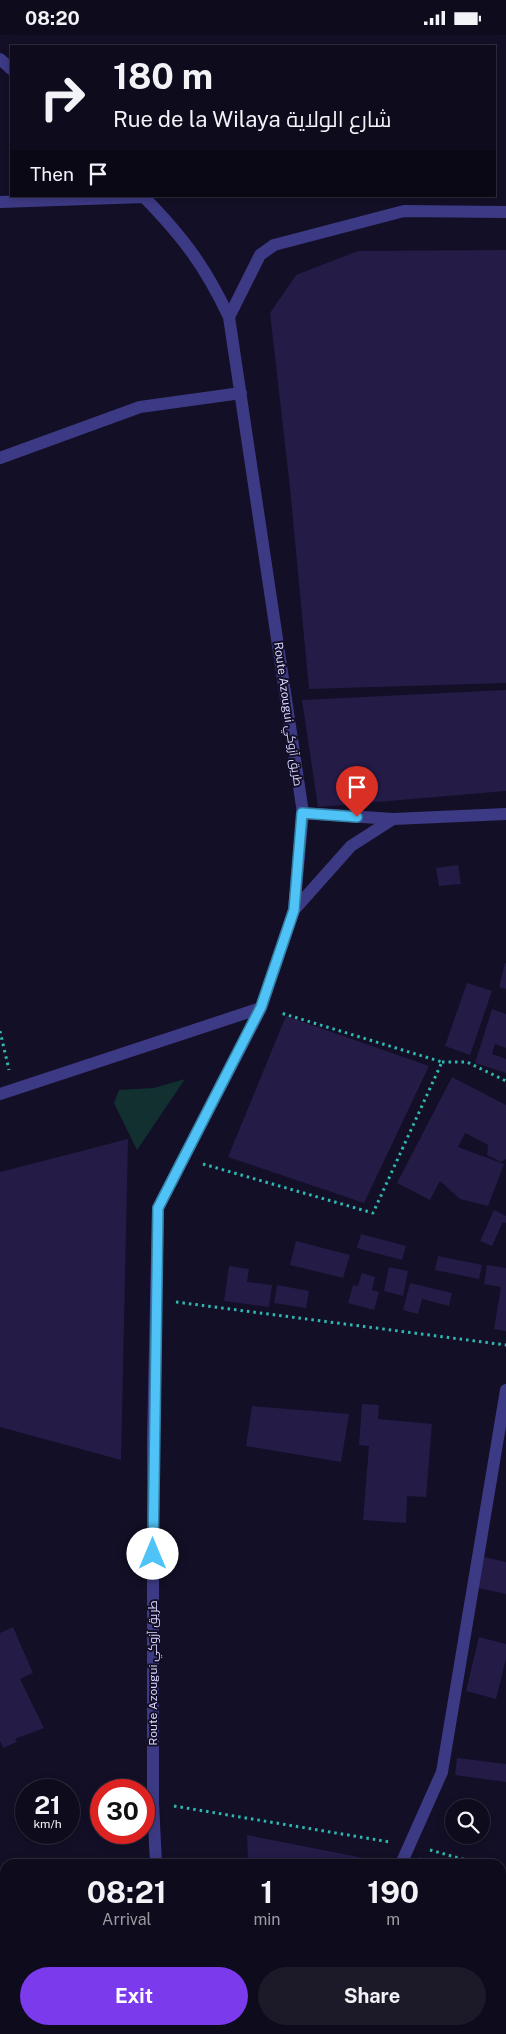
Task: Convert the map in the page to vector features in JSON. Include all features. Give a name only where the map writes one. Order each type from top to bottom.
[{"type":"street","points":[[0,59],[10,68]]},
{"type":"street","points":[[0,202],[144,197]]},
{"type":"street","name":"Route Azougui طريق آزوكي","points":[[144,197],[183,238],[211,279],[229,317],[302,813],[294,910],[261,1007],[158,1208],[153,1439],[153,1779]]},
{"type":"street","points":[[229,317],[260,255],[274,245],[404,211],[506,212]]},
{"type":"street","points":[[0,458],[140,407],[241,393]]},
{"type":"street","points":[[302,813],[393,819],[506,814]]},
{"type":"street","points":[[294,910],[351,846],[393,819]]},
{"type":"street","points":[[0,1094],[261,1007]]},
{"type":"street","points":[[404,1859],[408,1845],[442,1772],[506,1390]]},
{"type":"street","name":"Route Azougui طريق آزوكي","points":[[155,1844],[156,1859]]},
{"type":"path","points":[[261,1007],[442,1062],[467,1062],[506,1081]]},
{"type":"path","points":[[0,1031],[13,1090]]},
{"type":"path","points":[[183,1158],[373,1213],[442,1062]]},
{"type":"path","points":[[156,1299],[506,1345]]},
{"type":"path","points":[[155,1803],[408,1845],[461,1859]]},
{"type":"green space","points":[[185,1079],[137,1150],[114,1103],[119,1090],[154,1088]]},
{"type":"building","points":[[506,250],[506,683],[309,689],[290,488],[270,313],[296,275],[358,251]]},
{"type":"building","points":[[506,690],[506,791],[318,807],[302,700]]},
{"type":"building","points":[[458,865],[461,884],[439,886],[436,868]]},
{"type":"building","points":[[506,963],[506,989],[499,987]]},
{"type":"building","points":[[467,983],[492,991],[470,1055],[445,1046]]},
{"type":"building","points":[[492,1009],[506,1014],[506,1048],[495,1044],[492,1054],[506,1059],[506,1073],[475,1063]]},
{"type":"building","points":[[286,1016],[429,1066],[364,1203],[228,1157]]},
{"type":"building","points":[[452,1077],[506,1105],[506,1159],[501,1162],[487,1155],[488,1145],[465,1133],[458,1147],[504,1164],[488,1206],[460,1199],[440,1181],[430,1200],[397,1183]]},
{"type":"building","points":[[128,1139],[121,1460],[0,1427],[0,1172]]},
{"type":"building","points":[[494,1210],[506,1216],[506,1223],[503,1222],[492,1246],[480,1241]]},
{"type":"building","points":[[361,1234],[406,1246],[402,1260],[357,1248]]},
{"type":"building","points":[[296,1241],[350,1255],[343,1278],[290,1265]]},
{"type":"building","points":[[438,1256],[482,1265],[479,1279],[435,1270]]},
{"type":"building","points":[[487,1265],[506,1268],[506,1331],[494,1329],[501,1287],[484,1284]]},
{"type":"building","points":[[229,1266],[249,1269],[247,1282],[272,1285],[269,1307],[224,1301]]},
{"type":"building","points":[[389,1267],[408,1271],[403,1296],[384,1291]]},
{"type":"building","points":[[362,1273],[375,1277],[372,1290],[379,1292],[374,1310],[348,1303],[353,1285],[358,1286]]},
{"type":"building","points":[[410,1283],[452,1293],[449,1306],[422,1299],[418,1314],[403,1310]]},
{"type":"building","points":[[277,1285],[309,1291],[306,1308],[274,1303]]},
{"type":"building","points":[[362,1404],[379,1405],[378,1419],[432,1424],[426,1497],[407,1496],[406,1523],[363,1520],[369,1446],[359,1445]]},
{"type":"building","points":[[252,1406],[349,1414],[341,1462],[246,1446]]},
{"type":"building","points":[[484,1557],[506,1562],[506,1594],[478,1588]]},
{"type":"building","points":[[13,1627],[33,1673],[20,1679],[44,1728],[15,1739],[17,1742],[3,1748],[0,1741],[0,1633]]},
{"type":"building","points":[[479,1637],[506,1644],[506,1659],[496,1699],[466,1691]]},
{"type":"building","points":[[457,1758],[506,1764],[506,1782],[455,1775]]},
{"type":"building","points":[[247,1835],[369,1859],[248,1859]]},
{"type":"route","points":[[153,1554],[153,1439],[158,1208],[261,1007],[294,910],[302,813],[357,817]]}]
